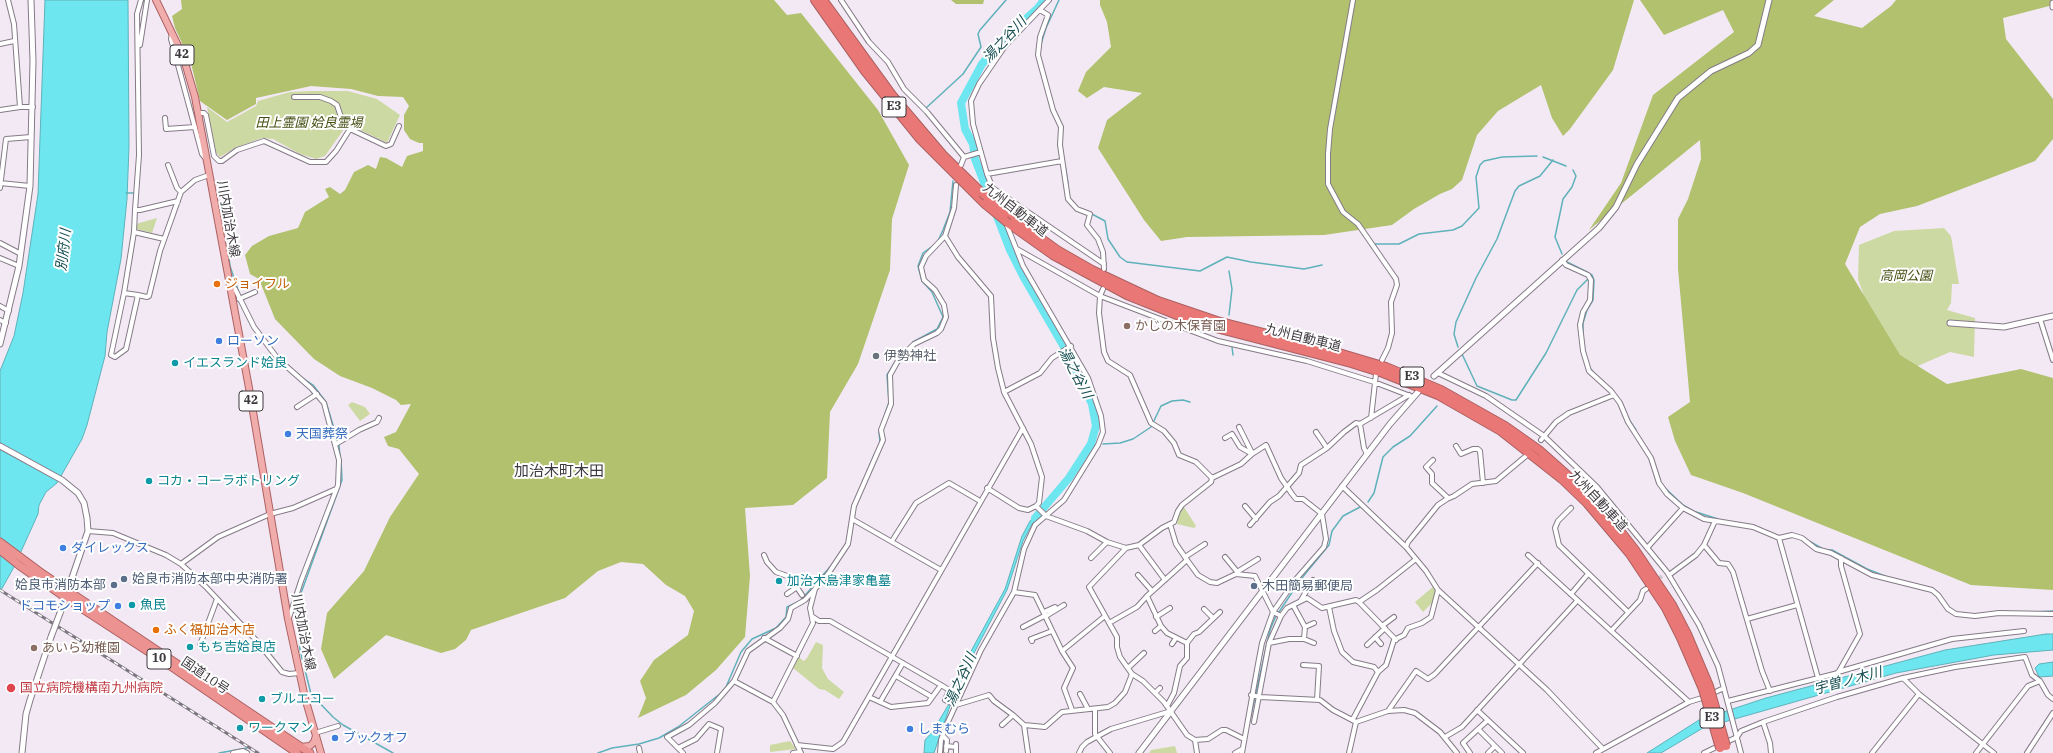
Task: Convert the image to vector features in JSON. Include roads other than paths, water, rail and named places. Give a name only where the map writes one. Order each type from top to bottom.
[{"type":"highway","name":"九州自動車道","points":[[815,0],[866,71],[920,139],[985,204],[1008,223],[1053,255],[1134,298],[1182,317],[1216,328],[1351,363],[1383,373],[1438,396],[1501,431],[1562,479],[1609,527],[1630,554],[1666,608],[1706,688]]},
{"type":"highway","name":"九州自動車道","points":[[823,0],[871,68],[901,106],[944,155],[982,193],[1006,213],[1057,250],[1086,267],[1158,302],[1217,321],[1330,350],[1386,367],[1441,390],[1505,426],[1539,450],[1566,474],[1614,523],[1635,550],[1672,605],[1687,634],[1706,688],[1724,750]]},
{"type":"highway","name":"国道10号","points":[[0,542],[22,564]]},
{"type":"highway","name":"国道10号","points":[[0,550],[299,750],[310,753]]},
{"type":"main road","name":"川内加治木線","points":[[156,0],[189,70],[249,388],[288,619],[299,673],[321,753]]},
{"type":"main road","points":[[299,750],[310,746],[314,742],[315,734]]},
{"type":"street","points":[[8,0],[14,24],[14,41],[19,82],[20,107]]},
{"type":"street","points":[[0,344],[19,266],[30,186],[33,106],[32,0]]},
{"type":"street","points":[[138,295],[126,349],[115,357],[112,355],[134,232],[139,155],[137,14],[141,0]]},
{"type":"street","points":[[140,60],[140,48],[147,0]]},
{"type":"street","points":[[841,0],[869,42],[888,62],[904,89],[927,112],[964,158]]},
{"type":"street","points":[[940,753],[943,736],[981,650],[1014,592],[1024,549],[1035,525],[1045,515],[1056,508],[1072,488],[1083,467],[1098,445],[1103,432],[1102,420],[1094,392],[1080,361],[1070,347],[1023,266],[988,174],[973,124],[971,101],[979,84],[1004,46],[1049,0]]},
{"type":"street","points":[[1353,0],[1330,129],[1328,184],[1343,212],[1358,224],[1396,279],[1397,285],[1391,302],[1392,333],[1388,348],[1382,360]]},
{"type":"street","points":[[1741,753],[1718,666],[1699,626],[1668,573],[1597,487],[1544,436],[1486,396],[1436,374],[1599,228],[1616,207],[1637,164],[1678,98],[1711,71],[1749,53],[1758,45],[1770,0]]},
{"type":"street","points":[[1040,10],[1048,15],[1040,37],[1038,55],[1052,110],[1061,127],[1060,144],[1068,199],[1077,209],[1090,214],[1087,225],[1098,239],[1103,252],[1104,270]]},
{"type":"street","points":[[172,32],[170,35],[202,154],[207,160]]},
{"type":"street","points":[[0,44],[14,41]]},
{"type":"street","points":[[294,96],[320,97],[331,101],[337,105],[341,117],[350,129],[386,146],[390,144],[399,126]]},
{"type":"street","points":[[0,110],[33,106]]},
{"type":"street","points":[[198,113],[204,113],[206,115],[214,156],[219,161],[222,161],[237,150],[264,141],[310,162],[326,162],[336,151],[350,129]]},
{"type":"street","points":[[165,118],[166,129],[195,127]]},
{"type":"street","points":[[0,188],[6,139],[32,137]]},
{"type":"street","points":[[961,165],[964,158],[981,153]]},
{"type":"street","points":[[988,174],[1062,161]]},
{"type":"street","points":[[168,165],[177,188],[181,192]]},
{"type":"street","points":[[124,292],[147,297],[149,296],[164,239],[181,192],[195,180],[209,176]]},
{"type":"street","points":[[0,183],[30,186]]},
{"type":"street","points":[[683,753],[667,737],[689,725],[715,703],[734,681],[748,650],[780,628],[788,619],[791,608],[815,589],[828,574],[848,544],[854,506],[883,440],[881,430],[891,404],[890,375],[899,359],[914,344],[937,333],[941,329],[946,317],[944,305],[935,290],[924,280],[921,267],[926,256],[945,236],[954,208],[956,185]]},
{"type":"street","points":[[994,188],[1104,264]]},
{"type":"street","points":[[135,210],[178,201]]},
{"type":"street","points":[[134,232],[164,239]]},
{"type":"street","points":[[945,236],[958,257],[991,296],[994,343],[1004,392],[1032,444],[1042,477],[1042,491],[1037,507]]},
{"type":"street","points":[[0,242],[21,254]]},
{"type":"street","points":[[1016,249],[1100,296],[1218,342],[1307,361],[1374,382],[1411,396]]},
{"type":"street","points":[[0,258],[19,266]]},
{"type":"street","points":[[1562,260],[1566,265],[1588,275],[1591,280],[1590,300],[1583,312],[1580,325],[1583,352],[1589,371],[1614,395],[1651,458],[1659,483],[1667,494],[1683,508],[1704,519],[1715,522],[1753,527],[1779,538],[1792,535],[1802,538],[1816,549],[1831,553],[1872,575],[1932,590],[1948,608],[1956,614],[1975,616],[1999,613],[2053,614]]},
{"type":"street","points":[[230,289],[235,289],[254,327],[278,359],[317,394],[327,412],[337,443],[340,479],[288,619]]},
{"type":"street","points":[[1103,289],[1100,296],[1099,313],[1104,352],[1108,361],[1130,374],[1151,423],[1164,431],[1174,443],[1179,455],[1196,462],[1212,478]]},
{"type":"street","points":[[241,299],[255,292]]},
{"type":"street","points":[[0,306],[9,311]]},
{"type":"street","points":[[1950,323],[2004,327],[2053,316]]},
{"type":"street","points":[[2040,319],[2053,360]]},
{"type":"street","points":[[0,320],[6,323]]},
{"type":"street","points":[[1004,392],[1040,373],[1052,358],[1070,347]]},
{"type":"street","points":[[1371,418],[1376,374]]},
{"type":"street","points":[[1250,525],[1299,473],[1302,465],[1327,448],[1356,423],[1360,424],[1418,392]]},
{"type":"street","points":[[297,407],[317,394]]},
{"type":"street","points":[[1540,440],[1556,422],[1569,413],[1614,395]]},
{"type":"street","points":[[1139,753],[1411,396]]},
{"type":"street","points":[[337,443],[377,422],[379,418]]},
{"type":"street","points":[[1360,424],[1364,448],[1367,454]]},
{"type":"street","points":[[1239,427],[1252,454]]},
{"type":"street","points":[[797,745],[833,749],[843,742],[987,488],[1023,428]]},
{"type":"street","points":[[1316,432],[1327,448]]},
{"type":"street","points":[[1225,438],[1232,434],[1240,447],[1252,454]]},
{"type":"street","points":[[0,446],[62,480],[78,493],[84,502],[88,518],[88,531],[26,714],[22,753]]},
{"type":"street","points":[[1037,507],[1045,515],[1087,531],[1107,542],[1126,548],[1139,545],[1157,531],[1174,522],[1178,511],[1182,506],[1211,482],[1212,478],[1241,464],[1252,454],[1266,446],[1281,478],[1296,499],[1303,499],[1322,514],[1326,539],[1324,547],[1297,578],[1262,643],[1242,751],[1235,753]]},
{"type":"street","points":[[1456,446],[1461,454],[1473,449],[1478,449],[1480,451],[1483,483]]},
{"type":"street","points":[[1406,547],[1408,542],[1438,505],[1472,484],[1496,481],[1526,456]]},
{"type":"street","points":[[1433,460],[1426,467],[1432,474],[1432,483],[1448,498]]},
{"type":"street","points":[[892,541],[916,503],[949,483],[980,501]]},
{"type":"street","points":[[1342,486],[1406,547],[1438,590],[1547,690],[1603,749]]},
{"type":"street","points":[[987,488],[1019,508],[1028,510],[1037,507]]},
{"type":"street","points":[[181,564],[218,537],[270,514],[293,508],[336,489]]},
{"type":"street","points":[[1245,506],[1256,519]]},
{"type":"street","points":[[1571,508],[1558,521],[1555,528],[1559,544],[1628,612]]},
{"type":"street","points":[[1647,548],[1683,508]]},
{"type":"street","points":[[852,519],[941,570]]},
{"type":"street","points":[[1662,576],[1696,555],[1704,545],[1715,522]]},
{"type":"street","points":[[1170,524],[1176,544],[1198,575],[1210,582],[1218,583],[1238,573],[1258,559]]},
{"type":"street","points":[[88,531],[113,533],[166,555],[181,564],[218,599],[256,640],[282,672],[289,674],[299,673]]},
{"type":"street","points":[[1779,538],[1818,678]]},
{"type":"street","points":[[1091,558],[1107,542]]},
{"type":"street","points":[[1109,623],[1137,607],[1186,558],[1205,544]]},
{"type":"street","points":[[1139,545],[1165,580]]},
{"type":"street","points":[[1704,545],[1719,563],[1728,564],[1734,572],[1762,671],[1770,691]]},
{"type":"street","points":[[1126,548],[1089,588],[1117,637],[1117,647],[1120,657],[1132,674],[1143,681],[1167,706],[1187,735],[1195,740],[1208,739],[1222,730],[1226,730],[1244,739]]},
{"type":"street","points":[[764,555],[767,562],[776,572],[790,577],[803,597]]},
{"type":"street","points":[[1528,555],[1689,702]]},
{"type":"street","points":[[1225,557],[1238,573],[1255,576],[1277,614]]},
{"type":"street","points":[[1838,673],[1860,634],[1841,566],[1841,558]]},
{"type":"street","points":[[1359,602],[1377,590],[1416,559]]},
{"type":"street","points":[[1388,711],[1416,671],[1428,679],[1435,674],[1538,563]]},
{"type":"street","points":[[1571,594],[1588,574]]},
{"type":"street","points":[[1138,575],[1152,591]]},
{"type":"street","points":[[1301,600],[1313,580]]},
{"type":"street","points":[[787,594],[797,587]]},
{"type":"street","points":[[773,702],[813,623],[810,608],[815,589]]},
{"type":"street","points":[[1611,631],[1640,600],[1643,591],[1646,589]]},
{"type":"street","points":[[1355,753],[1349,752],[1354,721],[1378,672],[1386,665],[1396,640],[1404,635],[1408,628],[1422,623],[1431,617],[1438,590]]},
{"type":"street","points":[[1014,592],[1035,596],[1062,651],[1073,668],[1064,688],[1072,710]]},
{"type":"street","points":[[1147,596],[1161,626],[1176,638],[1187,643]]},
{"type":"street","points":[[1254,722],[1269,643],[1277,614],[1287,608],[1301,600],[1308,598],[1322,608],[1356,600],[1396,640]]},
{"type":"street","points":[[200,645],[218,599]]},
{"type":"street","points":[[1446,737],[1462,727],[1577,601]]},
{"type":"street","points":[[1045,614],[1064,605]]},
{"type":"street","points":[[1293,605],[1305,627],[1304,639]]},
{"type":"street","points":[[1747,619],[1797,605]]},
{"type":"street","points":[[1023,627],[1055,607]]},
{"type":"street","points":[[1329,607],[1334,631],[1342,652],[1353,662],[1374,667],[1378,672]]},
{"type":"street","points":[[1156,617],[1170,608]]},
{"type":"street","points":[[1204,609],[1213,618]]},
{"type":"street","points":[[1167,706],[1174,693],[1180,666],[1187,658],[1187,643],[1194,634],[1199,632],[1220,612]]},
{"type":"street","points":[[1062,651],[1105,616]]},
{"type":"street","points":[[813,617],[819,621],[830,621],[949,690],[945,700],[956,705],[989,695],[994,701],[1024,725],[1045,727],[1062,712],[1108,707],[1115,703],[1125,692],[1132,674]]},
{"type":"street","points":[[1367,645],[1394,617]]},
{"type":"street","points":[[1305,627],[1314,623]]},
{"type":"street","points":[[1155,631],[1161,626]]},
{"type":"street","points":[[1032,641],[1031,639],[1052,630]]},
{"type":"street","points":[[1728,702],[1838,673],[1952,639],[2024,631]]},
{"type":"street","points":[[1375,637],[1381,644]]},
{"type":"street","points":[[764,638],[797,656]]},
{"type":"street","points":[[1172,644],[1176,638]]},
{"type":"street","points":[[1269,643],[1289,639],[1304,639],[1314,643]]},
{"type":"street","points":[[1128,668],[1144,654]]},
{"type":"street","points":[[1704,753],[1737,737],[1741,731],[1763,722],[1837,697],[1903,678],[1955,667],[2025,657],[2032,675],[2040,681],[2048,696],[2053,699]]},
{"type":"street","points":[[880,702],[903,663]]},
{"type":"street","points":[[1303,665],[1319,666],[1316,700]]},
{"type":"street","points":[[896,676],[932,697]]},
{"type":"street","points":[[1903,678],[1919,694],[1994,753]]},
{"type":"street","points":[[734,681],[773,702],[783,715],[800,753],[793,753]]},
{"type":"street","points":[[1976,753],[2028,686],[2040,681]]},
{"type":"street","points":[[869,697],[891,707],[928,703],[940,685]]},
{"type":"street","points":[[1155,694],[1160,688]]},
{"type":"street","points":[[1596,753],[1689,702],[1701,699],[1724,688]]},
{"type":"street","points":[[1080,694],[1088,709]]},
{"type":"street","points":[[1872,753],[1919,694]]},
{"type":"street","points":[[1252,695],[1259,697],[1320,700],[1333,710],[1354,721],[1388,711],[1404,710],[1415,713],[1446,737],[1457,753]]},
{"type":"street","points":[[1095,709],[1096,734],[1110,753]]},
{"type":"street","points":[[1477,710],[1523,753]]},
{"type":"street","points":[[1079,753],[1082,746],[1111,729],[1171,711]]},
{"type":"street","points":[[2027,753],[2053,713]]},
{"type":"street","points":[[1002,725],[1013,715]]},
{"type":"street","points":[[1470,753],[1463,743],[1488,720]]},
{"type":"street","points":[[1763,722],[1770,743],[1771,753]]},
{"type":"street","points":[[678,748],[696,738],[709,724],[721,729],[717,753]]},
{"type":"street","points":[[1024,725],[1028,753]]},
{"type":"street","points":[[315,734],[338,726]]},
{"type":"street","points":[[1478,729],[1502,753]]},
{"type":"street","points":[[943,736],[947,740],[946,749],[956,745],[956,753]]},
{"type":"street","points":[[1195,740],[1197,753]]},
{"type":"street","points":[[1488,753],[1495,746]]},
{"type":"street","points":[[233,753],[243,751],[248,753]]},
{"type":"water","name":"別府川","points":[[45,0],[128,0],[129,147],[127,199],[121,259],[107,332],[105,356],[87,425],[82,439],[57,483],[46,492],[39,505],[38,514],[14,567],[0,592],[0,371],[14,336],[23,293],[38,194]]},
{"type":"water","points":[[1038,513],[1040,514],[1032,524],[1023,541],[1007,590],[973,655],[951,703],[934,753],[924,753],[925,740],[933,731],[950,702],[970,653],[1005,589],[1022,536],[1030,521]]},
{"type":"water","name":"宇曽ノ木川","points":[[2053,634],[2053,650],[1994,655],[1896,673],[1703,728],[1661,753],[1647,753],[1699,720],[1766,698],[1945,650]]},
{"type":"water","points":[[2053,662],[2053,676],[2039,677],[2035,668],[2039,664]]},
{"type":"waterway","points":[[926,108],[963,74],[981,47],[978,34],[980,30],[1006,0]]},
{"type":"waterway","name":"湯之谷川","points":[[1035,518],[1069,478],[1091,444],[1096,426],[1092,404],[1071,359],[1023,276],[1010,250],[975,159],[973,144],[965,129],[961,103],[982,64],[1003,40],[1038,8],[1044,0]]},
{"type":"waterway","points":[[1041,44],[1046,28],[1059,0]]},
{"type":"waterway","points":[[1058,117],[1063,128]]},
{"type":"waterway","points":[[1374,244],[1399,244],[1419,234],[1453,230],[1462,226],[1479,208],[1476,177],[1480,165],[1484,161],[1502,157],[1537,156]]},
{"type":"waterway","points":[[1543,157],[1566,166]]},
{"type":"waterway","points":[[1458,347],[1454,334],[1456,322],[1476,278],[1497,239],[1515,191],[1519,186],[1540,176],[1553,160]]},
{"type":"waterway","points":[[1065,165],[1068,183]]},
{"type":"waterway","points":[[1562,254],[1555,237],[1563,199],[1572,187],[1576,176],[1573,170]]},
{"type":"waterway","points":[[913,342],[937,329],[943,317],[932,292],[922,281],[918,266],[923,253],[937,243],[943,230],[950,212],[953,181]]},
{"type":"waterway","points":[[126,193],[136,193]]},
{"type":"waterway","points":[[1090,213],[1105,221],[1108,239],[1120,257],[1127,262],[1200,271],[1227,257],[1251,262],[1304,269],[1322,265]]},
{"type":"waterway","points":[[228,251],[230,266],[239,293]]},
{"type":"waterway","points":[[1567,262],[1592,275],[1594,280],[1593,300],[1587,310],[1583,323],[1583,333]]},
{"type":"waterway","points":[[1229,271],[1232,289],[1229,315]]},
{"type":"waterway","points":[[1462,354],[1477,386],[1512,400],[1516,400],[1546,353],[1577,290],[1589,278]]},
{"type":"waterway","points":[[901,355],[911,345]]},
{"type":"waterway","points":[[1232,347],[1233,355]]},
{"type":"waterway","points":[[1584,347],[1586,355]]},
{"type":"waterway","points":[[880,443],[879,432],[889,402],[887,375],[894,364]]},
{"type":"waterway","points":[[1590,368],[1595,374]]},
{"type":"waterway","points":[[304,379],[313,385],[326,402],[339,445],[340,456]]},
{"type":"waterway","points":[[1103,444],[1120,443],[1133,439],[1151,427],[1161,406],[1172,401],[1183,400],[1190,402]]},
{"type":"waterway","points":[[1368,502],[1374,493],[1383,457],[1393,447],[1410,436],[1437,406]]},
{"type":"waterway","points":[[1628,418],[1636,430]]},
{"type":"waterway","name":"湯之谷川","points":[[1091,444],[1095,445]]},
{"type":"waterway","points":[[867,472],[875,453]]},
{"type":"waterway","points":[[341,460],[342,480],[296,607],[300,650],[311,694],[333,717],[343,725],[393,753]]},
{"type":"waterway","points":[[1664,487],[1683,505],[1693,511],[1718,519]]},
{"type":"waterway","points":[[1249,724],[1270,630],[1275,618],[1301,579],[1329,545],[1332,531],[1343,516],[1362,506]]},
{"type":"waterway","points":[[1809,541],[1823,549]]},
{"type":"waterway","points":[[1827,550],[1832,550],[1867,569],[1890,578]]},
{"type":"waterway","points":[[726,687],[741,652],[752,639],[776,628],[786,617],[787,607],[800,601],[830,567]]},
{"type":"waterway","points":[[2033,612],[2053,611]]},
{"type":"waterway","points":[[598,753],[612,748],[639,744],[659,738],[678,727],[721,693]]},
{"type":"waterway","points":[[219,753],[247,748]]},
{"type":"tunnel","points":[[1655,582],[1662,576]]},
{"type":"railway","points":[[0,590],[258,753]]},
{"type":"place","name":"ジョイフル","points":[[217,284]]},
{"type":"place","name":"かじの木保育園","points":[[1127,326]]},
{"type":"place","name":"ローソン","points":[[219,341]]},
{"type":"place","name":"伊勢神社","points":[[876,356]]},
{"type":"place","name":"イエスランド姶良","points":[[175,363]]},
{"type":"place","name":"天国葬祭","points":[[288,434]]},
{"type":"place","name":"コカ・コーラボトリング","points":[[149,481]]},
{"type":"place","name":"ダイレックス","points":[[63,548]]},
{"type":"place","name":"姶良市消防本部中央消防署","points":[[124,579]]},
{"type":"place","name":"加治木島津家亀墓","points":[[779,581]]},
{"type":"place","name":"姶良市消防本部","points":[[114,585]]},
{"type":"place","name":"木田簡易郵便局","points":[[1254,586]]},
{"type":"place","name":"魚民","points":[[132,605]]},
{"type":"place","name":"ドコモショップ","points":[[118,606]]},
{"type":"place","name":"ふく福加治木店","points":[[156,630]]},
{"type":"place","name":"もち吉姶良店","points":[[190,647]]},
{"type":"place","name":"あいら幼稚園","points":[[34,648]]},
{"type":"place","name":"国立病院機構南九州病院","points":[[11,688]]},
{"type":"place","name":"ブルエコー","points":[[262,699]]},
{"type":"place","name":"ワークマン","points":[[240,728]]},
{"type":"place","name":"しまむら","points":[[910,729]]},
{"type":"place","name":"ブックオフ","points":[[335,738]]},
{"type":"district","name":"加治木町木田","points":[[559,472]]},
{"type":"park label","name":"田上霊園 姶良霊場","points":[[309,123]]},
{"type":"park label","name":"高岡公園","points":[[1906,276]]}]
